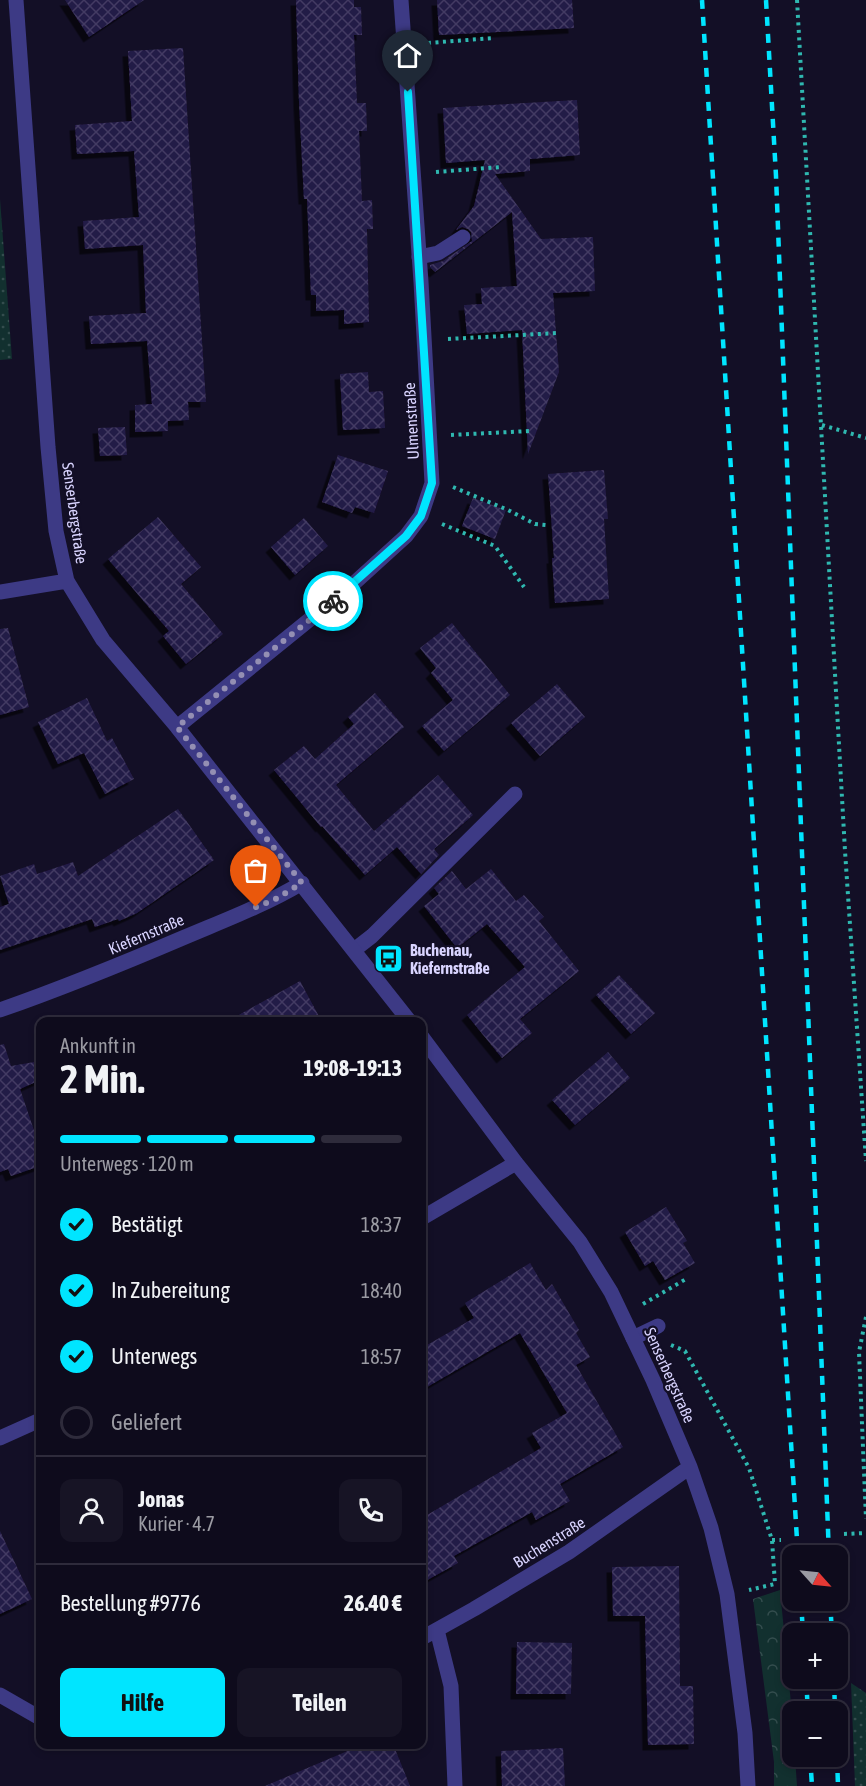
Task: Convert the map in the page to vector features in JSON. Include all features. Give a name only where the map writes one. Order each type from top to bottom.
[{"type":"street","name":"Senserbergstraße","points":[[16,0],[56,531],[66,581],[103,640],[177,727],[406,1017]]},
{"type":"street","name":"Ulmenstraße","points":[[177,727],[351,586],[406,536],[421,516],[432,483],[414,173],[401,0]]},
{"type":"street","points":[[419,257],[438,253],[463,237]]},
{"type":"street","points":[[0,591],[66,581]]},
{"type":"street","points":[[354,950],[372,936],[515,794]]},
{"type":"street","name":"Kiefernstraße","points":[[0,1010],[32,1000],[274,900],[302,883]]},
{"type":"street","name":"Senserbergstraße","points":[[426,1042],[516,1163],[580,1242],[611,1292],[643,1357],[690,1467],[711,1528],[727,1594],[745,1733],[748,1786]]},
{"type":"street","points":[[426,1216],[516,1163]]},
{"type":"street","points":[[633,1338],[658,1326]]},
{"type":"street","points":[[0,1438],[36,1422]]},
{"type":"street","name":"Buchenstraße","points":[[426,1636],[569,1552],[690,1467]]},
{"type":"street","points":[[437,1630],[451,1686],[455,1786]]},
{"type":"street","points":[[0,1695],[36,1716]]},
{"type":"path","points":[[797,0],[844,839],[866,1161]]},
{"type":"path","points":[[405,45],[493,39]]},
{"type":"path","points":[[414,173],[501,167]]},
{"type":"path","points":[[467,338],[558,333]]},
{"type":"path","points":[[822,425],[866,438]]},
{"type":"path","points":[[450,435],[529,431]]},
{"type":"path","points":[[451,486],[535,524],[546,525]]},
{"type":"path","points":[[442,524],[495,546],[524,587]]},
{"type":"path","points":[[643,1304],[686,1279]]},
{"type":"path","points":[[866,1317],[859,1352],[866,1519]]},
{"type":"path","points":[[643,1357],[671,1345],[685,1351],[749,1468],[772,1540],[775,1580]]},
{"type":"path","points":[[844,1534],[866,1533]]},
{"type":"path","points":[[772,1540],[781,1540]]},
{"type":"green space","points":[[0,199],[12,359],[0,360]]},
{"type":"green space","points":[[780,1590],[783,1623],[782,1689],[790,1689],[791,1701],[782,1701],[782,1767],[796,1767],[797,1786],[774,1786],[774,1762],[753,1599]]},
{"type":"green space","points":[[851,1683],[866,1693],[866,1786],[855,1786]]},
{"type":"building","points":[[65,0],[144,0],[89,37]]},
{"type":"building","points":[[296,0],[354,0],[354,7],[361,7],[362,35],[354,35],[357,103],[366,103],[367,131],[359,131],[362,201],[372,200],[373,229],[367,229],[369,322],[344,324],[344,310],[316,311],[316,295],[311,295],[307,199],[304,199],[299,102]]},
{"type":"building","points":[[437,0],[572,0],[574,28],[439,35]]},
{"type":"building","points":[[183,48],[206,402],[188,402],[189,420],[168,421],[168,431],[135,432],[135,405],[152,404],[147,341],[91,344],[89,316],[146,313],[143,245],[85,249],[83,221],[139,217],[134,151],[77,154],[75,125],[132,121],[128,51]]},
{"type":"building","points":[[577,100],[580,155],[530,159],[530,171],[495,174],[541,239],[593,237],[595,291],[553,293],[559,372],[528,454],[522,330],[467,334],[464,305],[482,304],[481,288],[517,286],[512,212],[435,272],[430,267],[472,241],[471,232],[468,229],[462,227],[456,230],[474,206],[485,160],[446,163],[443,108]]},
{"type":"building","points":[[368,372],[369,392],[383,391],[385,428],[343,430],[340,374]]},
{"type":"building","points":[[125,427],[127,455],[100,456],[98,428]]},
{"type":"building","points":[[338,455],[388,471],[374,513],[355,507],[352,513],[322,502]]},
{"type":"building","points":[[604,470],[608,519],[604,519],[609,599],[555,603],[548,474]]},
{"type":"building","points":[[473,498],[506,510],[495,539],[462,526]]},
{"type":"building","points":[[158,517],[201,567],[181,584],[223,634],[186,664],[163,636],[169,631],[108,559]]},
{"type":"building","points":[[304,518],[328,546],[295,575],[271,547]]},
{"type":"building","points":[[452,623],[510,695],[444,751],[422,726],[453,700],[431,673],[436,668],[420,648]]},
{"type":"building","points":[[8,628],[29,707],[0,715],[0,629]]},
{"type":"building","points":[[557,684],[585,717],[540,756],[511,723]]},
{"type":"building","points":[[375,693],[404,727],[336,785],[374,831],[438,775],[473,815],[434,849],[439,855],[421,874],[397,847],[365,875],[321,827],[274,770],[304,746],[315,759],[354,724],[348,717]]},
{"type":"building","points":[[87,698],[107,741],[112,738],[134,779],[105,794],[84,753],[58,764],[38,722]]},
{"type":"building","points":[[178,809],[214,860],[137,913],[119,921],[118,919],[95,927],[92,919],[0,950],[0,907],[9,904],[0,876],[34,864],[37,874],[73,862],[78,876]]},
{"type":"building","points":[[491,869],[516,901],[524,895],[544,917],[539,921],[579,971],[520,1019],[532,1033],[502,1058],[467,1015],[525,967],[487,924],[457,948],[424,906],[439,894],[434,888],[452,871],[466,889]]},
{"type":"building","points":[[619,975],[655,1013],[631,1034],[596,995]]},
{"type":"building","points":[[300,981],[319,1017],[235,1017]]},
{"type":"building","points":[[4,1044],[11,1066],[36,1062],[36,1082],[20,1089],[36,1136],[36,1167],[11,1176],[8,1169],[0,1172],[0,1045]]},
{"type":"building","points":[[608,1052],[630,1078],[575,1125],[552,1100]]},
{"type":"building","points":[[666,1207],[687,1241],[683,1243],[695,1263],[665,1280],[653,1261],[645,1266],[625,1232]]},
{"type":"building","points":[[530,1263],[546,1290],[552,1284],[579,1330],[576,1333],[590,1357],[576,1365],[623,1447],[560,1484],[570,1501],[536,1520],[532,1512],[454,1556],[458,1563],[426,1581],[426,1516],[541,1448],[532,1433],[567,1413],[520,1333],[426,1388],[426,1346],[474,1318],[465,1303]]},
{"type":"building","points":[[0,1531],[32,1599],[0,1614]]},
{"type":"building","points":[[679,1566],[680,1686],[693,1686],[694,1744],[648,1745],[645,1616],[613,1616],[612,1567]]},
{"type":"building","points":[[517,1642],[572,1643],[571,1694],[516,1694]]},
{"type":"building","points":[[563,1748],[565,1786],[502,1786],[501,1751]]},
{"type":"building","points":[[352,1749],[395,1749],[410,1786],[265,1786]]},
{"type":"railway","points":[[702,0],[797,1545]]},
{"type":"railway","points":[[766,0],[776,176],[829,1545]]},
{"type":"railway","points":[[802,1611],[802,1623]]},
{"type":"railway","points":[[831,1611],[831,1623]]},
{"type":"railway","points":[[807,1689],[807,1701]]},
{"type":"railway","points":[[834,1689],[835,1701]]},
{"type":"railway","points":[[811,1767],[812,1786]]},
{"type":"railway","points":[[837,1767],[838,1786]]},
{"type":"way so far","points":[[256,907],[274,900],[302,883],[177,727],[333,601]]},
{"type":"place","name":"Buchenau, Kiefernstraße","points":[[389,959]]},
{"type":"route","points":[[333,601],[406,536],[421,516],[432,483],[408,92]]}]
